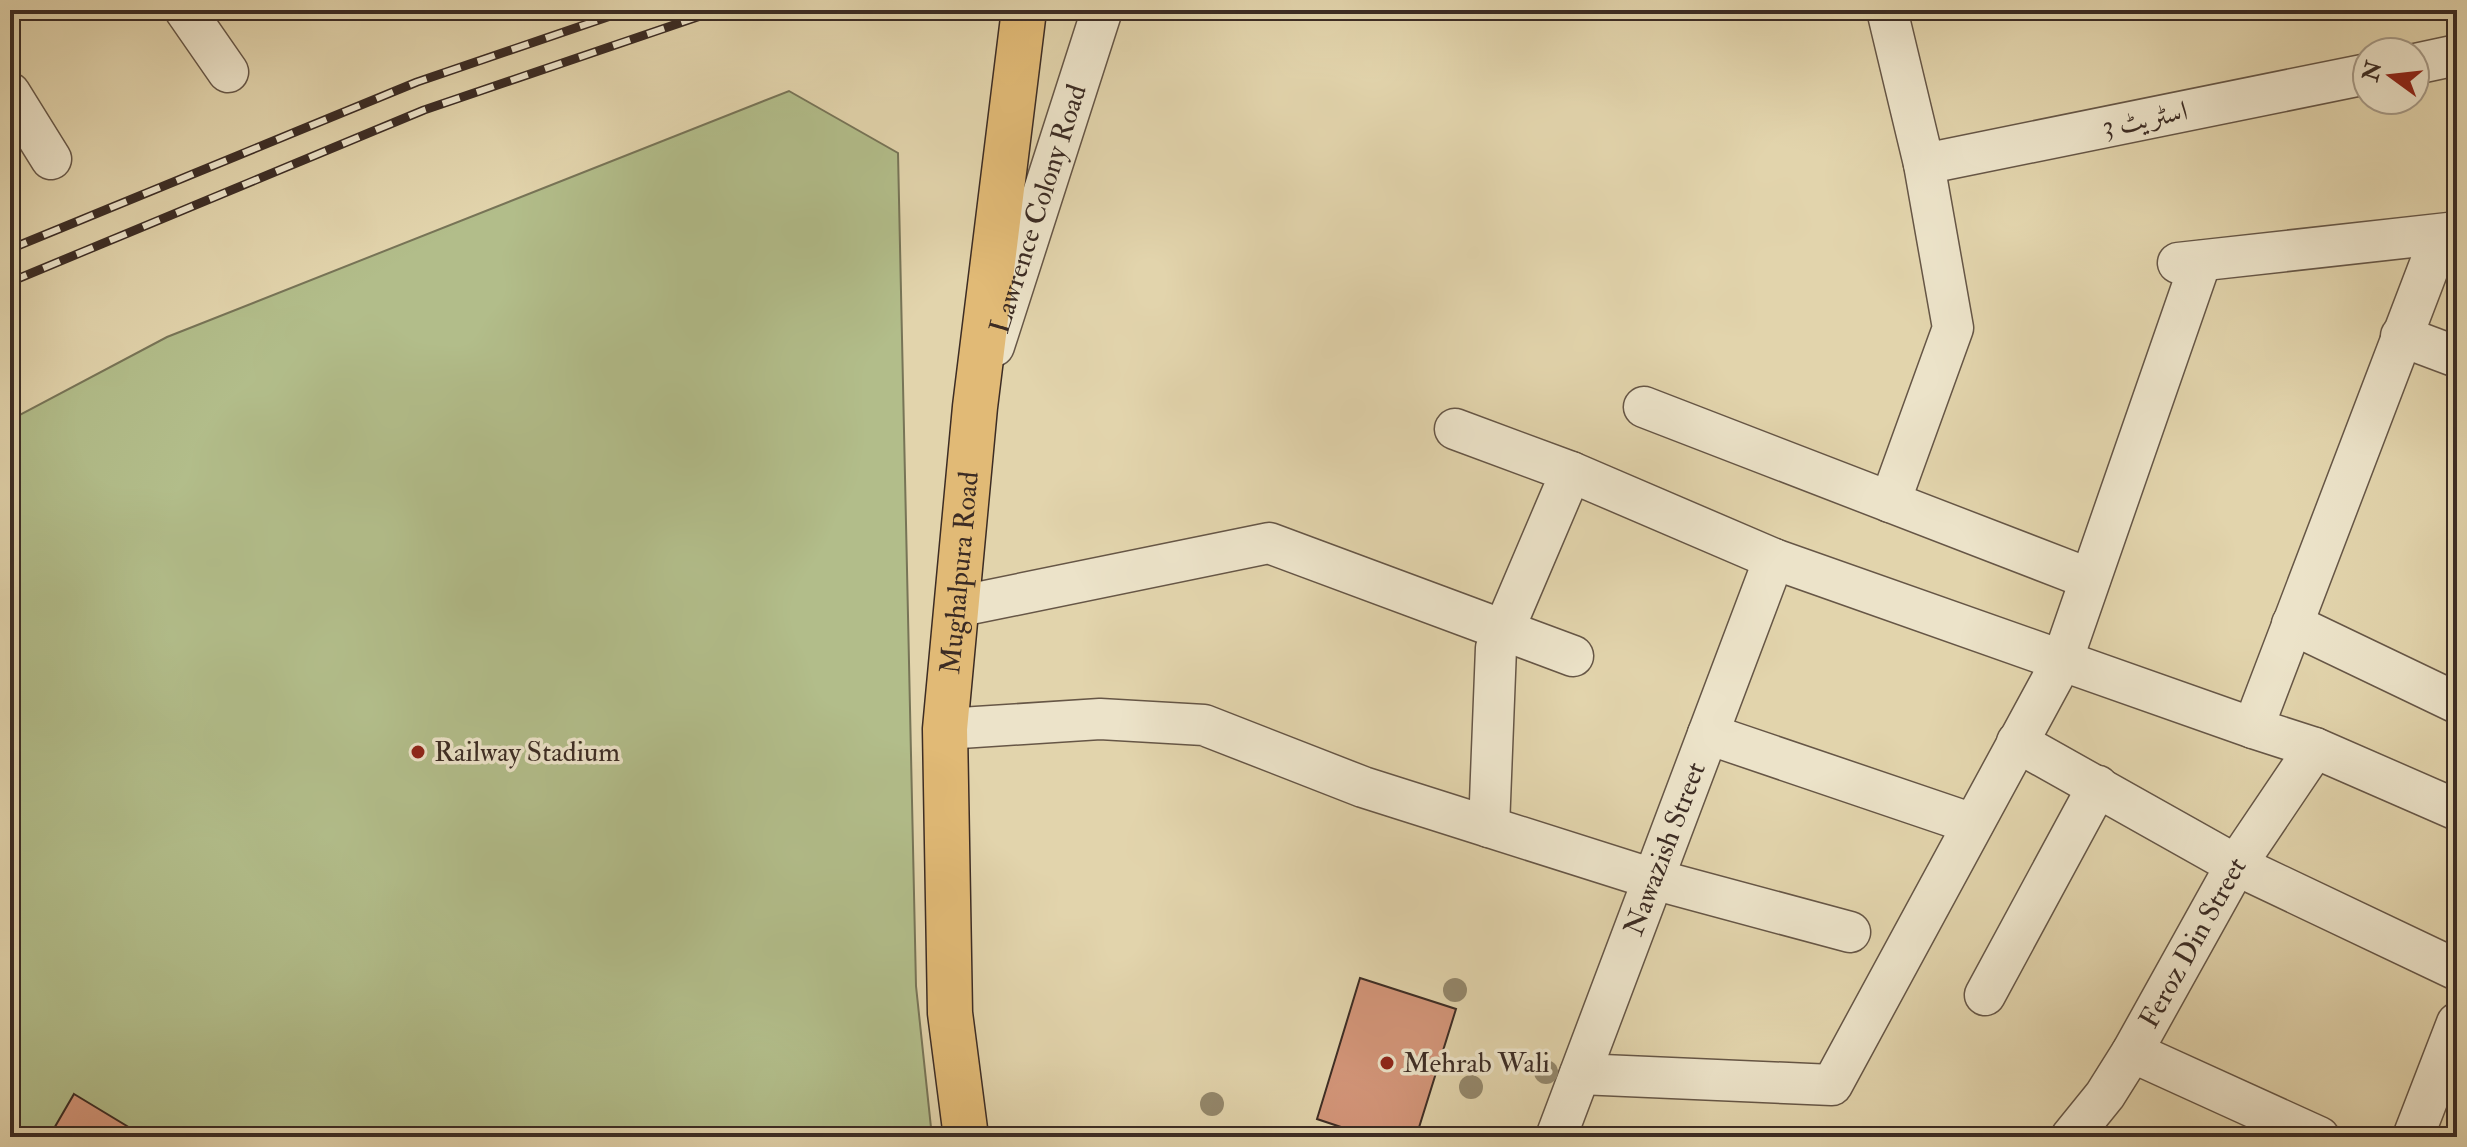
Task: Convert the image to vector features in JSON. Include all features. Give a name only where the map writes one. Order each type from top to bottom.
[{"type":"main road","name":"Mughalpura Road","points":[[966,1137],[950,1013],[945,729],[975,407],[1024,10]]},
{"type":"street","points":[[185,10],[228,72]]},
{"type":"street","name":"Lawrence Colony Road","points":[[975,407],[1102,10]]},
{"type":"street","points":[[1887,10],[1924,164],[1953,328],[1890,502]]},
{"type":"street","points":[[2431,61],[2457,55]]},
{"type":"street","name":"اسٹریٹ 3","points":[[1924,164],[2351,77]]},
{"type":"street","points":[[10,93],[51,159]]},
{"type":"street","points":[[1580,1074],[1832,1085],[2062,661],[2189,262],[2449,233]]},
{"type":"street","points":[[2253,728],[2401,336],[2449,233]]},
{"type":"street","points":[[2401,336],[2457,357]]},
{"type":"street","points":[[1644,407],[2090,579]]},
{"type":"street","points":[[1455,429],[1571,472],[1774,559],[2315,748],[2457,810]]},
{"type":"street","points":[[1489,827],[1496,648],[1571,472]]},
{"type":"street","points":[[956,607],[1269,543],[1573,656]]},
{"type":"street","name":"Nawazish Street","points":[[1556,1137],[1774,559]]},
{"type":"street","points":[[2292,624],[2457,703]]},
{"type":"street","points":[[945,729],[1100,719],[1204,725],[1363,787],[1653,879],[1850,932]]},
{"type":"street","points":[[1708,734],[1973,824]]},
{"type":"street","points":[[2017,742],[2236,865],[2457,970]]},
{"type":"street","name":"Feroz Din Street","points":[[2071,1137],[2105,1095],[2132,1052],[2236,865],[2315,748]]},
{"type":"street","points":[[1985,995],[2098,786]]},
{"type":"street","points":[[2413,1137],[2457,1023]]},
{"type":"street","points":[[2132,1052],[2319,1137]]},
{"type":"green space","name":"Railway Stadium","points":[[789,91],[898,153],[916,986],[932,1137],[10,1137],[10,420],[167,337]]},
{"type":"building","name":"Mehrab Wali","points":[[1360,978],[1456,1009],[1416,1137],[1371,1137],[1317,1119]]},
{"type":"building","points":[[74,1094],[145,1137],[49,1137]]},
{"type":"railway","points":[[10,249],[417,82],[628,10]]},
{"type":"railway","points":[[10,282],[424,110],[718,10]]},
{"type":"place","name":"Railway Stadium","points":[[418,752]]},
{"type":"place","name":"Mehrab Wali","points":[[1387,1063]]}]
